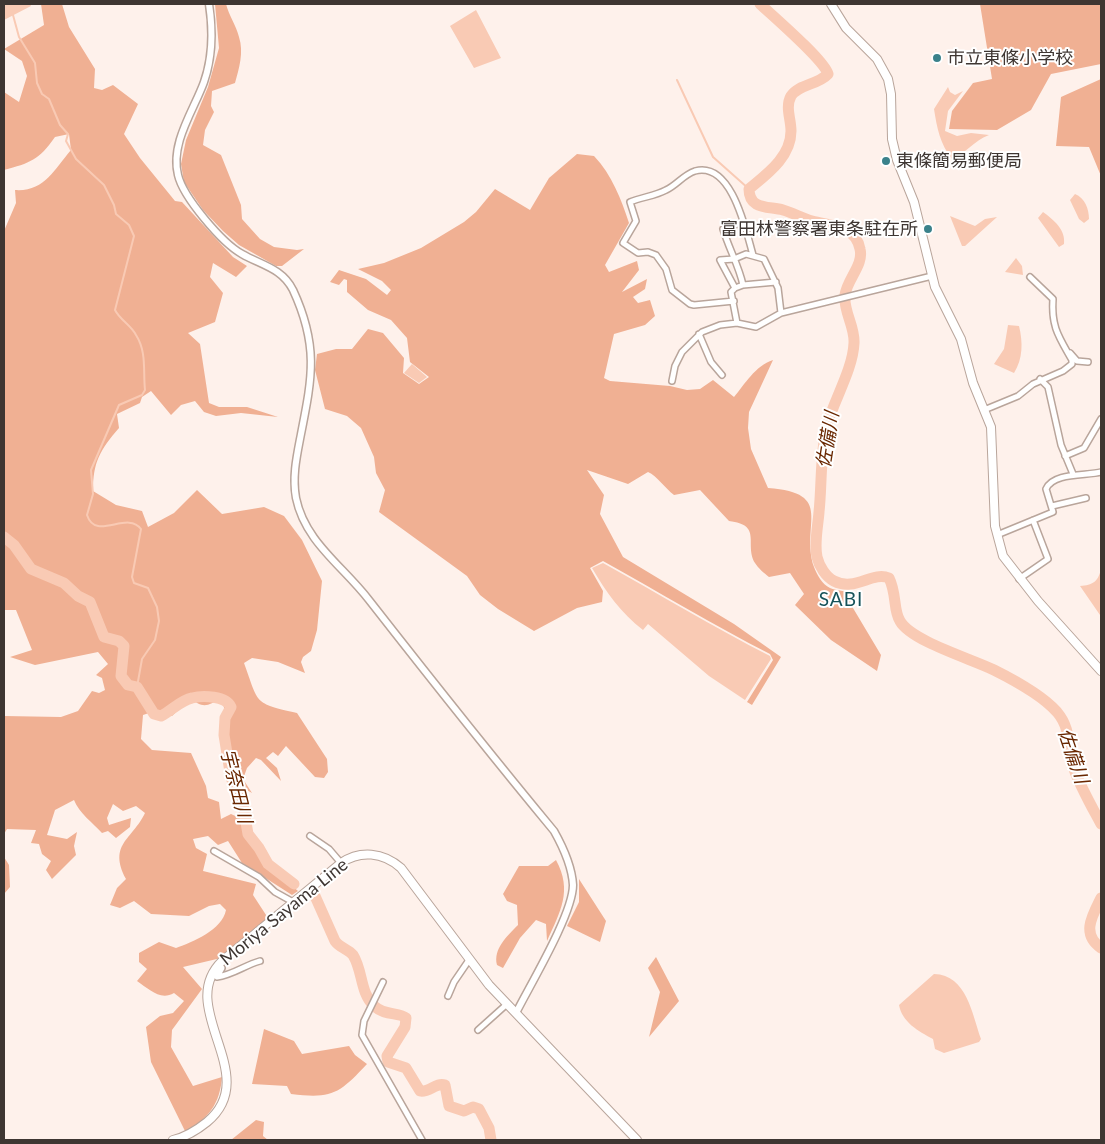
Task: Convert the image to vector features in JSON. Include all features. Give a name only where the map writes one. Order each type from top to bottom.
[{"type":"main road","points":[[830,4],[846,28],[877,59],[888,79],[891,94],[894,149],[914,202],[932,276],[941,300],[961,339],[973,383],[993,440],[997,535],[1003,556],[1019,579],[1101,671]]},
{"type":"main road","name":"Moriya Sayama Line","points":[[173,1140],[192,1133],[212,1117],[221,1106],[225,1092],[225,1063],[207,1002],[211,977],[219,964],[341,863],[356,855],[368,854],[381,856],[397,864],[469,960],[507,1004],[637,1140]]},
{"type":"street","points":[[209,4],[212,34],[210,60],[205,81],[179,143],[176,165],[178,175],[190,199],[227,243],[241,254],[278,272],[289,284],[297,301],[308,338],[312,361],[294,478],[296,499],[303,521],[318,545],[368,599],[554,831],[572,876],[573,886],[569,908],[516,1013]]},
{"type":"street","points":[[734,301],[694,306],[672,290],[666,269],[656,255],[648,252],[638,253],[623,243],[636,221],[630,202],[665,191],[695,171],[701,170],[720,178],[735,197],[753,255]]},
{"type":"street","points":[[743,286],[740,270],[723,229],[744,222]]},
{"type":"street","points":[[736,288],[720,260],[734,259],[746,254],[753,255],[766,262],[776,282],[780,297],[781,314]]},
{"type":"street","points":[[672,381],[675,366],[682,352],[699,334],[720,325],[737,323],[756,327],[781,314],[932,276]]},
{"type":"street","points":[[984,410],[1018,396],[1040,380],[1070,367],[1072,360],[1054,326],[1053,300],[1030,276]]},
{"type":"street","points":[[737,323],[731,292],[743,286],[776,282]]},
{"type":"street","points":[[699,334],[711,362],[722,375]]},
{"type":"street","points":[[1068,353],[1072,354],[1077,361],[1088,362]]},
{"type":"street","points":[[1040,380],[1048,387],[1065,456],[1073,474]]},
{"type":"street","points":[[1065,456],[1084,448],[1101,419]]},
{"type":"street","points":[[997,535],[1053,512],[1046,489],[1047,486],[1073,474],[1101,472]]},
{"type":"street","points":[[1052,506],[1086,498]]},
{"type":"street","points":[[1019,579],[1048,559],[1034,520]]},
{"type":"street","points":[[310,836],[329,849],[341,863]]},
{"type":"street","points":[[214,851],[259,877],[275,892],[293,902]]},
{"type":"street","points":[[448,996],[454,982],[469,960]]},
{"type":"street","points":[[219,964],[222,968],[217,977],[235,972],[245,965],[260,961]]},
{"type":"street","points":[[383,982],[364,1021],[362,1035],[422,1140]]},
{"type":"street","points":[[478,1030],[507,1004]]},
{"type":"shaded area","points":[[4,4],[30,4],[31,6],[4,20]]},
{"type":"shaded area","points":[[41,4],[62,4],[69,27],[95,69],[94,88],[102,90],[113,85],[138,104],[124,134],[140,158],[175,201],[182,202],[233,257],[247,266],[236,277],[213,263],[210,277],[223,293],[215,322],[188,333],[200,344],[209,403],[219,407],[247,407],[278,417],[241,413],[216,416],[204,412],[195,401],[181,405],[171,415],[151,391],[142,397],[140,403],[117,414],[119,428],[102,450],[96,464],[93,491],[116,505],[142,511],[148,527],[174,513],[197,490],[222,514],[264,507],[284,516],[302,540],[322,581],[317,630],[311,651],[303,657],[301,662],[305,673],[278,662],[252,658],[244,663],[252,687],[260,700],[272,707],[297,713],[327,759],[328,772],[324,778],[315,777],[286,746],[278,756],[273,752],[266,758],[277,768],[281,781],[261,760],[256,758],[247,768],[243,779],[252,793],[245,788],[234,776],[227,761],[223,736],[225,713],[220,698],[212,703],[202,705],[191,698],[172,716],[164,716],[155,711],[143,715],[141,739],[152,750],[191,753],[206,786],[208,798],[219,802],[221,819],[231,814],[246,821],[254,837],[266,850],[272,868],[298,891],[292,895],[242,863],[228,841],[218,845],[208,836],[193,839],[196,848],[207,854],[203,871],[256,884],[253,895],[268,918],[221,958],[183,967],[202,989],[172,1030],[171,1047],[193,1086],[222,1077],[219,1095],[212,1109],[201,1121],[185,1131],[151,1062],[146,1027],[160,1016],[173,1013],[184,1001],[174,993],[164,996],[159,995],[137,981],[147,969],[139,962],[139,953],[159,942],[176,948],[198,939],[219,924],[226,910],[220,904],[209,906],[189,916],[151,914],[134,901],[120,908],[110,905],[117,888],[126,879],[121,867],[121,850],[145,813],[136,806],[123,811],[113,804],[107,818],[109,825],[131,818],[130,827],[116,838],[108,831],[102,833],[83,814],[74,800],[55,810],[47,835],[67,839],[77,832],[74,846],[76,855],[52,879],[46,870],[51,861],[42,854],[39,844],[31,843],[36,830],[7,829],[4,834],[4,716],[61,717],[78,711],[92,691],[99,693],[105,690],[102,678],[96,675],[108,664],[98,652],[35,665],[10,657],[32,650],[16,610],[4,610],[4,231],[16,203],[15,190],[25,190],[34,187],[48,178],[71,150],[69,134],[55,137],[44,151],[33,160],[4,170],[4,92],[19,102],[27,76],[22,61],[4,49],[44,25]]},
{"type":"shaded area","points":[[215,4],[226,4],[238,33],[241,54],[235,83],[212,91],[211,106],[214,112],[205,130],[203,145],[221,155],[241,205],[242,219],[260,239],[274,247],[304,249],[282,266],[276,266],[239,245],[203,210],[184,182],[181,164],[186,140],[208,87],[219,48]]},
{"type":"shaded area","points":[[980,4],[1101,4],[1101,64],[1051,74],[1031,110],[997,130],[949,129],[952,111],[973,83],[992,79]]},
{"type":"shaded area","points":[[476,10],[501,58],[474,68],[450,26]]},
{"type":"shaded area","points":[[1101,79],[1101,176],[1089,147],[1056,146],[1061,97]]},
{"type":"shaded area","points":[[948,87],[950,92],[955,95],[963,91],[948,111],[945,131],[957,136],[971,133],[989,135],[952,159],[940,136],[934,109]]},
{"type":"shaded area","points":[[577,154],[594,156],[600,163],[615,188],[629,223],[605,265],[609,272],[637,261],[639,270],[622,292],[647,279],[645,289],[633,297],[638,303],[650,300],[655,316],[645,325],[614,334],[604,378],[610,381],[670,386],[687,390],[700,389],[713,380],[734,397],[761,366],[773,360],[749,412],[748,428],[751,449],[768,488],[789,491],[802,496],[809,504],[811,513],[811,551],[815,570],[827,586],[852,594],[850,603],[881,655],[877,671],[831,640],[795,605],[804,594],[790,573],[769,577],[758,567],[752,556],[751,536],[746,527],[729,521],[700,490],[674,495],[655,476],[648,472],[628,484],[587,470],[604,495],[600,514],[623,557],[734,624],[781,657],[752,705],[747,702],[773,660],[770,654],[603,561],[590,568],[603,591],[602,602],[577,608],[534,631],[498,609],[480,595],[467,576],[379,512],[385,490],[376,473],[374,457],[361,428],[347,416],[325,409],[315,370],[317,354],[336,349],[352,349],[368,329],[383,333],[404,358],[403,373],[419,384],[429,377],[410,362],[407,338],[391,320],[368,310],[347,292],[347,280],[344,279],[339,285],[330,282],[339,270],[366,279],[387,295],[391,290],[382,281],[358,269],[384,263],[421,248],[464,222],[476,212],[495,189],[530,210],[549,178]]},
{"type":"shaded area","points":[[1075,194],[1084,201],[1088,211],[1089,219],[1084,223],[1079,219],[1070,200]]},
{"type":"shaded area","points":[[1043,212],[1055,222],[1063,234],[1064,244],[1059,247],[1038,218]]},
{"type":"shaded area","points":[[950,216],[975,226],[985,219],[997,217],[965,246],[962,246]]},
{"type":"shaded area","points":[[1016,258],[1022,266],[1023,275],[1005,272]]},
{"type":"shaded area","points":[[1008,325],[1019,326],[1021,338],[1021,356],[1014,373],[994,364],[1004,349]]},
{"type":"shaded area","points":[[412,364],[427,377],[419,383],[404,373]]},
{"type":"shaded area","points":[[603,563],[770,656],[771,659],[745,700],[709,676],[648,624],[643,630],[628,617],[608,594],[592,568]]},
{"type":"shaded area","points":[[1101,569],[1100,615],[1080,586],[1094,582]]},
{"type":"shaded area","points":[[4,857],[9,865],[10,887],[4,894]]},
{"type":"shaded area","points":[[556,860],[564,882],[563,901],[547,941],[546,924],[536,920],[520,938],[503,968],[497,965],[496,959],[499,948],[505,938],[518,925],[517,905],[507,901],[503,894],[519,866],[548,866]]},
{"type":"shaded area","points":[[579,879],[606,921],[600,942],[567,926],[579,902]]},
{"type":"shaded area","points":[[656,957],[679,1001],[649,1037],[660,992],[648,968]]},
{"type":"shaded area","points":[[934,974],[945,976],[961,988],[971,1008],[981,1039],[979,1042],[944,1053],[935,1049],[933,1039],[916,1029],[903,1016],[899,1005]]},
{"type":"shaded area","points":[[264,1029],[294,1041],[302,1054],[349,1046],[355,1055],[367,1064],[349,1082],[326,1095],[291,1094],[287,1086],[252,1084]]},
{"type":"shaded area","points":[[256,1120],[264,1122],[263,1136],[268,1140],[231,1140]]},
{"type":"waterway","name":"佐備川","points":[[760,4],[818,59],[828,74],[824,78],[799,89],[791,96],[788,109],[791,131],[787,149],[777,164],[749,189],[752,201],[761,206],[783,210],[812,221],[834,225],[847,230],[857,241],[861,255],[845,295],[846,307],[854,337],[853,353],[827,425],[823,446],[816,540],[819,564],[828,577],[842,584],[856,583],[876,577],[889,578],[898,617],[906,628],[916,636],[1010,678],[1051,706],[1062,719],[1065,726],[1074,769],[1101,824]]},
{"type":"waterway","points":[[13,15],[19,37],[35,63],[37,83],[42,94],[49,99],[60,125],[68,134],[66,141],[76,159],[104,185],[114,205],[116,214],[129,225],[134,236],[115,310],[134,331],[142,348],[145,390],[142,395],[119,405],[91,470],[93,494],[87,515],[91,523],[97,526],[128,523],[135,524],[141,529],[132,577],[134,583],[148,588],[157,607],[159,621],[155,640],[142,659],[137,687]]},
{"type":"waterway","points":[[677,80],[713,157],[749,189]]},
{"type":"waterway","name":"宇奈田川","points":[[4,537],[14,545],[31,569],[64,583],[78,596],[90,602],[104,637],[119,641],[124,646],[121,676],[128,685],[137,687],[154,714],[161,716],[184,701],[197,697],[214,697],[228,703],[231,707],[225,718],[224,735],[231,778],[242,799],[248,834],[268,864],[294,884]]},
{"type":"waterway","name":"宇奈田川","points":[[315,896],[335,941],[353,955],[369,1001],[378,1009],[406,1018],[405,1027],[387,1056],[388,1062],[406,1068],[420,1091],[442,1084],[445,1085],[449,1106],[464,1111],[473,1107],[479,1109],[489,1128],[491,1140]]},
{"type":"waterway","name":"佐備川","points":[[1101,898],[1090,924],[1091,937],[1101,948]]},
{"type":"place","name":"市立東條小学校","points":[[937,58]]},
{"type":"place","name":"東條簡易郵便局","points":[[886,161]]},
{"type":"place","name":"富田林警察署東条駐在所","points":[[928,229]]},
{"type":"district","name":"SABI","points":[[841,600]]}]
